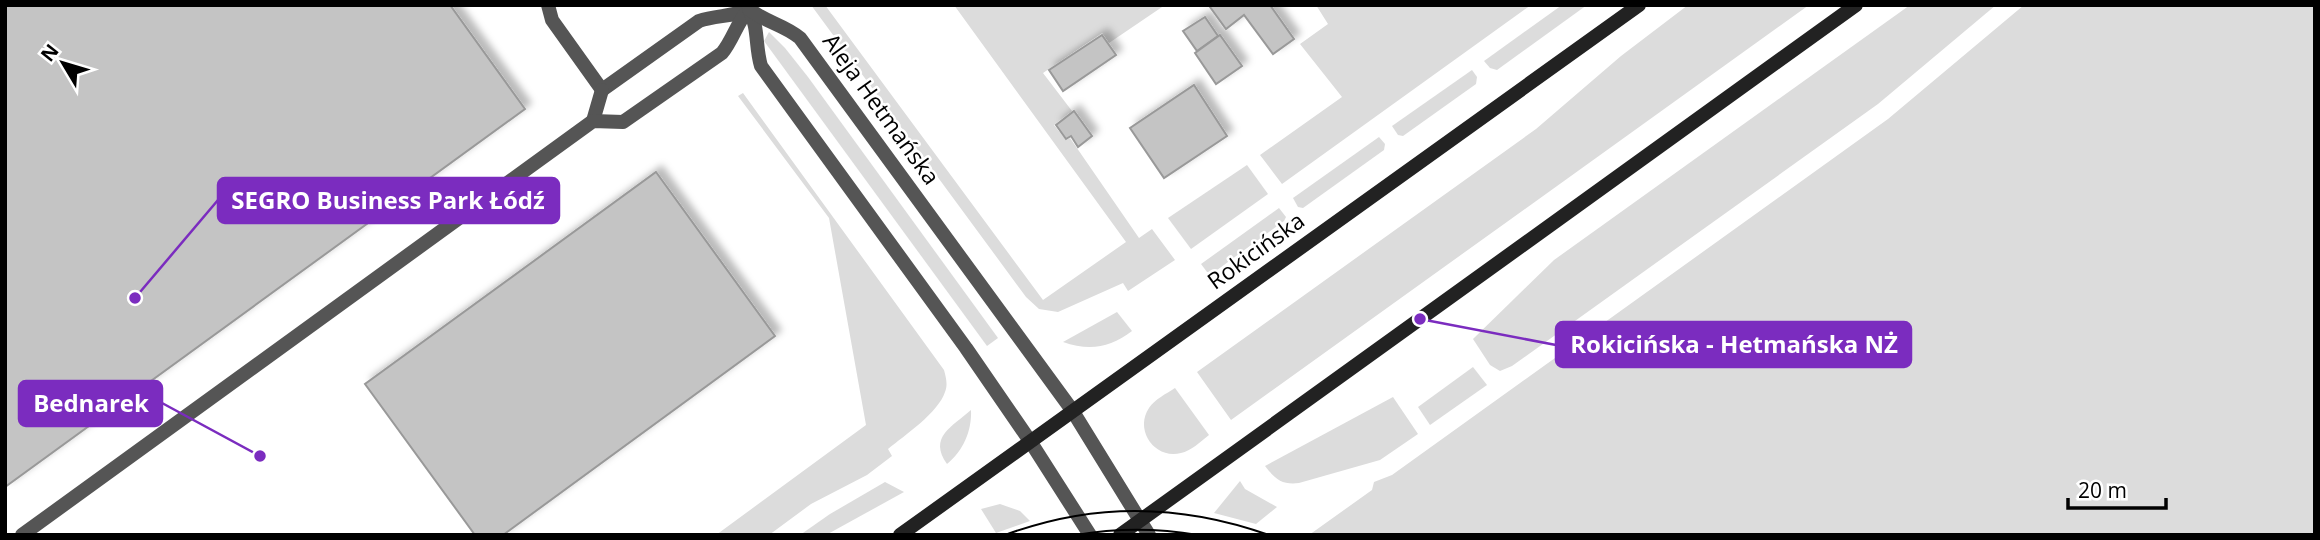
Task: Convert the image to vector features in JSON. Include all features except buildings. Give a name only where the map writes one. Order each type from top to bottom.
[{"type":"main road","name":"Rokicińska","points":[[900,535],[1639,5]]},
{"type":"main road","points":[[1120,535],[1856,5]]},
{"type":"street","points":[[548,5],[552,20],[602,90]]},
{"type":"street","points":[[593,121],[602,90],[699,21],[712,16],[735,15],[748,7]]},
{"type":"street","points":[[22,535],[593,121],[623,122],[722,53],[732,42],[748,7]]},
{"type":"street","points":[[748,7],[757,30],[757,54],[761,66],[966,348],[1090,535]]},
{"type":"street","name":"Aleja Hetmańska","points":[[748,7],[766,21],[790,29],[800,38],[1072,410],[1149,535]]},
{"type":"shaded area","points":[[811,5],[825,5],[1043,300],[1126,242],[954,5],[1165,5],[1109,43],[1102,33],[1043,73],[1072,111],[1054,125],[1066,140],[1070,138],[1139,238],[1152,229],[1175,260],[1128,291],[1123,283],[1058,312],[1039,309],[1026,297]]},
{"type":"shaded area","points":[[1316,5],[1531,5],[1282,184],[1260,155],[1342,97],[1300,44],[1328,24]]},
{"type":"shaded area","points":[[1562,5],[1587,5],[1497,70],[1490,68],[1484,61]]},
{"type":"shaded area","points":[[1688,5],[1809,5],[1231,420],[1197,372],[1536,129],[1621,56]]},
{"type":"shaded area","points":[[1910,5],[1996,5],[1878,104],[1512,366],[1500,371],[1490,365],[1473,339],[1554,260]]},
{"type":"shaded area","points":[[2024,5],[2315,5],[2315,535],[1309,535],[1372,490],[1374,482],[1392,475],[1888,119]]},
{"type":"shaded area","points":[[769,32],[808,77],[998,338],[987,346],[764,41]]},
{"type":"shaded area","points":[[1472,70],[1477,77],[1476,84],[1403,136],[1398,135],[1392,126]]},
{"type":"shaded area","points":[[743,93],[944,370],[946,387],[936,408],[888,449],[892,456],[867,475],[811,504],[769,535],[716,535],[866,425],[829,218],[738,96]]},
{"type":"shaded area","points":[[1379,137],[1385,144],[1384,150],[1303,208],[1298,207],[1293,198]]},
{"type":"shaded area","points":[[1247,165],[1268,194],[1191,249],[1168,218]]},
{"type":"shaded area","points":[[1279,208],[1286,217],[1284,221],[1213,273],[1207,272],[1201,264]]},
{"type":"shaded area","points":[[1117,312],[1132,331],[1124,337],[1090,347],[1063,342]]},
{"type":"shaded area","points":[[1473,367],[1487,385],[1430,425],[1418,407]]},
{"type":"shaded area","points":[[1175,388],[1209,435],[1188,450],[1172,454],[1155,448],[1144,425],[1151,405]]},
{"type":"shaded area","points":[[1393,397],[1418,434],[1380,460],[1299,483],[1279,480],[1265,466]]},
{"type":"shaded area","points":[[971,410],[965,440],[958,453],[947,464],[940,447],[941,440],[950,427]]},
{"type":"shaded area","points":[[1240,481],[1245,489],[1277,507],[1256,524],[1214,513]]},
{"type":"shaded area","points":[[885,482],[904,492],[826,535],[800,535],[830,514]]},
{"type":"shaded area","points":[[1000,504],[1020,511],[1030,521],[996,533],[981,509]]},
{"type":"tram line","points":[[1005,535],[1071,517],[1137,511],[1203,517],[1269,535]]},
{"type":"tram line","points":[[1076,535],[1137,530],[1198,535]]},
{"type":"place","name":"SEGRO Business Park Łódź","points":[[135,298]]},
{"type":"place","name":"Rokicińska - Hetmańska NŻ","points":[[1420,319]]},
{"type":"place","name":"Bednarek","points":[[260,456]]}]
